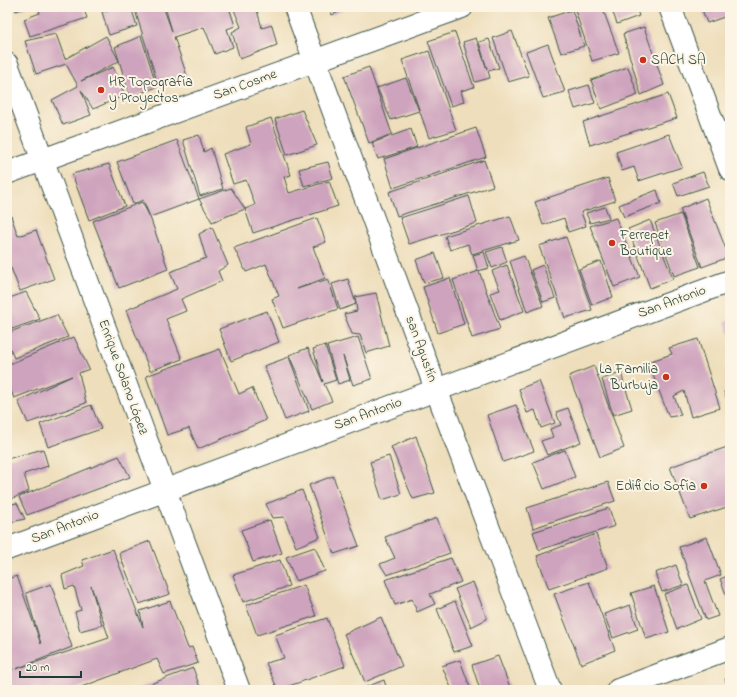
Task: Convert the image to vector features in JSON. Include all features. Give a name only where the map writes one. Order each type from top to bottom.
[{"type":"street","name":"san Agustín","points":[[295,7],[436,390],[550,690]]},
{"type":"street","name":"San Cosme","points":[[7,173],[462,7]]},
{"type":"street","points":[[670,7],[730,169]]},
{"type":"street","name":"Enrique Solano López","points":[[7,64],[239,690]]},
{"type":"street","name":"San Antonio","points":[[7,549],[165,489],[730,281]]},
{"type":"street","points":[[618,690],[730,648]]},
{"type":"building","points":[[15,7],[28,7],[16,11]]},
{"type":"building","points":[[38,7],[83,7],[87,18],[30,36],[24,19],[40,13]]},
{"type":"building","points":[[117,7],[131,7],[137,26],[109,35],[102,12]]},
{"type":"building","points":[[134,7],[163,7],[172,31],[165,7],[229,7],[235,26],[227,29],[233,47],[215,54],[204,27],[174,37],[187,76],[158,84]]},
{"type":"building","points":[[233,7],[256,7],[262,28],[272,25],[277,45],[240,59],[232,32],[241,27]]},
{"type":"building","points":[[329,7],[350,7],[332,15]]},
{"type":"building","points":[[574,7],[602,7],[619,53],[592,61]]},
{"type":"building","points":[[611,7],[636,7],[639,16],[617,24]]},
{"type":"building","points":[[701,7],[730,7],[730,15],[707,23]]},
{"type":"building","points":[[572,10],[584,46],[561,53],[548,18]]},
{"type":"building","name":"SACH SA","points":[[644,27],[664,85],[641,95],[623,34]]},
{"type":"building","points":[[512,31],[529,76],[508,82],[493,38]]},
{"type":"building","points":[[455,32],[474,87],[461,91],[464,102],[451,106],[428,41]]},
{"type":"building","points":[[56,34],[65,59],[106,36],[119,61],[81,81],[113,67],[125,95],[93,109],[81,90],[91,115],[63,125],[52,100],[78,86],[66,64],[36,74],[25,41]]},
{"type":"building","points":[[141,36],[157,87],[130,97],[115,47]]},
{"type":"building","points":[[476,38],[487,69],[479,42],[489,39],[499,68],[488,71],[490,78],[475,82],[463,42]]},
{"type":"building","points":[[548,44],[565,92],[543,98],[526,52]]},
{"type":"building","points":[[429,51],[456,130],[429,138],[402,60]]},
{"type":"building","points":[[369,67],[392,134],[369,143],[344,76]]},
{"type":"building","points":[[628,67],[638,95],[601,109],[591,80]]},
{"type":"building","points":[[406,78],[419,111],[391,120],[377,88]]},
{"type":"building","points":[[589,85],[595,103],[575,109],[569,91]]},
{"type":"building","points":[[668,94],[677,118],[590,145],[583,122]]},
{"type":"building","points":[[302,110],[317,145],[287,155],[275,119]]},
{"type":"building","points":[[271,118],[291,175],[284,177],[289,193],[329,181],[338,206],[253,233],[245,209],[255,205],[246,180],[233,184],[223,154],[251,144],[246,127]]},
{"type":"building","points":[[476,128],[486,157],[393,188],[384,159]]},
{"type":"building","points":[[411,129],[417,147],[378,159],[372,143]]},
{"type":"building","points":[[7,134],[11,143],[7,144]]},
{"type":"building","points":[[669,134],[682,167],[639,181],[634,167],[622,171],[616,152]]},
{"type":"building","points":[[199,135],[204,152],[211,148],[223,189],[200,196],[183,140]]},
{"type":"building","points":[[177,140],[199,199],[150,217],[143,200],[133,204],[117,162]]},
{"type":"building","points":[[484,160],[493,186],[397,216],[389,192]]},
{"type":"building","points":[[328,162],[333,178],[304,186],[299,169]]},
{"type":"building","points":[[109,164],[125,206],[89,220],[72,174]]},
{"type":"building","points":[[703,172],[709,186],[678,196],[673,183]]},
{"type":"building","points":[[608,178],[615,201],[581,212],[586,226],[568,232],[564,218],[543,225],[535,202]]},
{"type":"building","points":[[231,188],[245,209],[212,222],[199,199]]},
{"type":"building","points":[[657,190],[661,203],[624,217],[619,205]]},
{"type":"building","points":[[469,196],[477,223],[409,244],[400,218]]},
{"type":"building","points":[[706,198],[729,257],[702,267],[680,209]]},
{"type":"building","points":[[142,202],[150,217],[168,269],[119,288],[93,221]]},
{"type":"building","points":[[605,207],[609,218],[590,223],[586,213]]},
{"type":"building","points":[[681,214],[700,267],[674,276],[655,223]]},
{"type":"building","points":[[11,216],[18,236],[36,230],[54,279],[20,291],[11,268],[7,269],[7,218]]},
{"type":"building","points":[[510,216],[519,240],[472,254],[468,244],[450,250],[445,236]]},
{"type":"building","points":[[317,218],[326,242],[313,247],[325,278],[297,289],[328,279],[338,309],[283,328],[272,299],[279,296],[266,264],[246,272],[234,248]]},
{"type":"building","name":"Ferrepet Boutique","points":[[616,218],[640,277],[614,287],[590,226]]},
{"type":"building","points":[[650,220],[673,279],[650,288],[628,229]]},
{"type":"building","points":[[212,227],[228,265],[218,271],[222,281],[181,299],[186,311],[166,319],[182,359],[150,371],[126,310],[177,289],[170,272],[206,258],[199,234]]},
{"type":"building","points":[[566,237],[592,310],[565,318],[539,246]]},
{"type":"building","points":[[502,247],[507,262],[492,268],[486,252]]},
{"type":"building","points":[[484,252],[489,268],[478,271],[473,255]]},
{"type":"building","points":[[435,253],[444,278],[424,283],[416,260]]},
{"type":"building","points":[[524,256],[543,306],[527,312],[510,261]]},
{"type":"building","points":[[601,261],[613,297],[592,305],[579,269]]},
{"type":"building","points":[[507,265],[524,311],[500,320],[490,293],[500,290],[492,271]]},
{"type":"building","points":[[543,265],[555,298],[543,302],[531,270]]},
{"type":"building","points":[[479,271],[500,329],[472,338],[453,280]]},
{"type":"building","points":[[450,278],[464,324],[438,333],[423,287]]},
{"type":"building","points":[[348,279],[356,304],[340,310],[332,284]]},
{"type":"building","points":[[26,292],[40,319],[12,329],[7,316],[7,299]]},
{"type":"building","points":[[376,293],[389,346],[366,353],[360,335],[352,334],[344,314],[357,311],[355,297]]},
{"type":"building","points":[[267,311],[279,342],[231,361],[219,329]]},
{"type":"building","points":[[57,315],[68,337],[14,358],[7,341],[7,333]]},
{"type":"building","points":[[730,320],[730,335],[725,322]]},
{"type":"building","points":[[74,337],[89,369],[79,373],[86,403],[28,423],[18,401],[72,376],[14,398],[7,382],[7,365]]},
{"type":"building","points":[[358,337],[372,379],[353,385],[343,356],[350,380],[338,384],[327,346]]},
{"type":"building","points":[[698,339],[720,408],[691,417],[684,391],[674,396],[681,415],[669,417],[648,362],[672,354],[669,348]]},
{"type":"building","points":[[325,345],[336,380],[324,384],[332,401],[312,409],[289,355],[308,348],[323,382],[313,349]]},
{"type":"building","points":[[220,349],[239,394],[252,388],[266,420],[198,449],[189,428],[167,435],[146,376]]},
{"type":"building","points":[[289,357],[309,411],[285,420],[264,366]]},
{"type":"building","points":[[594,366],[624,448],[600,457],[569,376]]},
{"type":"building","points":[[621,373],[632,409],[613,415],[602,379]]},
{"type":"building","points":[[539,381],[555,423],[541,428],[535,410],[527,413],[519,389]]},
{"type":"building","points":[[730,389],[730,403],[729,404],[724,392]]},
{"type":"building","points":[[91,405],[101,429],[48,447],[40,424]]},
{"type":"building","points":[[516,405],[534,451],[503,462],[487,415]]},
{"type":"building","points":[[568,408],[581,442],[547,455],[541,441],[553,437],[550,429],[561,425],[556,412]]},
{"type":"building","points":[[416,436],[435,493],[413,499],[391,447]]},
{"type":"building","name":"Edificio Sofía","points":[[730,446],[730,506],[690,519],[670,467]]},
{"type":"building","points":[[43,449],[48,466],[24,474],[29,491],[7,501],[7,459]]},
{"type":"building","points":[[565,450],[575,477],[544,489],[533,462]]},
{"type":"building","points":[[119,456],[130,477],[27,515],[19,497]]},
{"type":"building","points":[[389,456],[401,494],[382,500],[370,462]]},
{"type":"building","points":[[333,476],[359,546],[334,554],[309,485]]},
{"type":"building","points":[[608,482],[615,501],[533,528],[527,508]]},
{"type":"building","points":[[302,490],[320,537],[296,547],[284,517],[272,518],[266,504]]},
{"type":"building","points":[[17,503],[25,519],[7,523],[7,505]]},
{"type":"building","points":[[609,508],[615,526],[539,550],[533,532]]},
{"type":"building","points":[[437,518],[450,553],[387,575],[380,564],[395,558],[385,537]]},
{"type":"building","points":[[270,520],[282,553],[253,562],[241,530]]},
{"type":"building","points":[[596,534],[608,568],[549,589],[537,556]]},
{"type":"building","points":[[707,537],[721,575],[705,581],[718,616],[706,620],[679,547]]},
{"type":"building","points":[[150,541],[170,594],[139,604],[119,553]]},
{"type":"building","points":[[315,547],[325,571],[296,581],[286,557]]},
{"type":"building","points":[[113,549],[143,627],[140,611],[170,601],[188,648],[192,647],[198,663],[164,674],[157,659],[73,690],[7,690],[7,672],[13,670],[7,650],[7,579],[17,576],[41,644],[26,593],[51,584],[72,647],[16,669],[109,638],[91,586],[102,625],[80,631],[75,612],[81,610],[74,586],[65,589],[62,575],[84,566],[82,560]]},
{"type":"building","points":[[451,558],[461,582],[430,594],[435,604],[417,612],[412,599],[395,605],[385,580]]},
{"type":"building","points":[[280,560],[289,586],[243,602],[233,575]]},
{"type":"building","points":[[676,565],[683,585],[662,592],[655,573]]},
{"type":"building","points":[[730,575],[730,601],[729,602],[720,579]]},
{"type":"building","points":[[473,582],[487,619],[471,627],[455,589]]},
{"type":"building","points":[[589,582],[615,650],[581,664],[554,594]]},
{"type":"building","points":[[304,585],[316,616],[257,635],[246,605]]},
{"type":"building","points":[[688,585],[701,619],[677,629],[664,594]]},
{"type":"building","points":[[654,586],[669,632],[646,639],[631,593]]},
{"type":"building","points":[[455,601],[473,646],[454,652],[437,609]]},
{"type":"building","points":[[630,605],[638,629],[613,638],[604,614]]},
{"type":"building","points":[[381,617],[402,666],[365,682],[344,634]]},
{"type":"building","points":[[327,618],[345,666],[278,690],[266,663],[284,658],[275,635]]},
{"type":"building","points":[[498,656],[511,690],[480,690],[472,665]]},
{"type":"building","points":[[460,660],[471,690],[452,690],[442,666]]},
{"type":"building","points":[[193,668],[201,690],[134,690]]},
{"type":"building","points":[[730,678],[730,690],[729,690],[725,679]]},
{"type":"building","points":[[384,680],[387,690],[358,690]]},
{"type":"place","name":"SACH SA","points":[[643,60]]},
{"type":"place","name":"HR Topografía y Proyectos","points":[[101,90]]},
{"type":"place","name":"Ferrepet Boutique","points":[[612,243]]},
{"type":"place","name":"La Familia Burbuja","points":[[666,377]]},
{"type":"place","name":"Edificio Sofía","points":[[704,486]]}]
